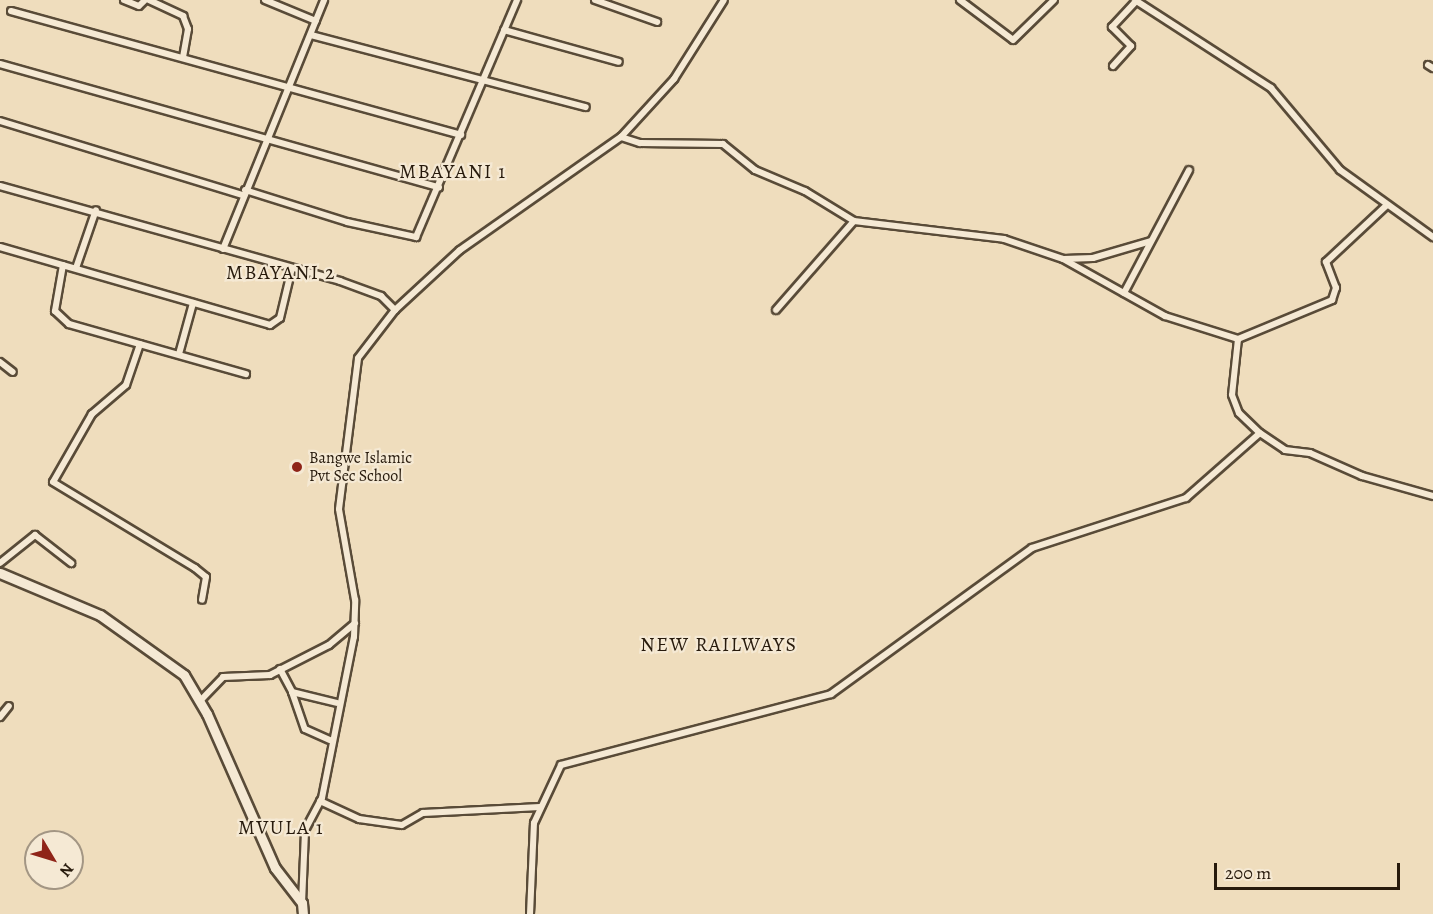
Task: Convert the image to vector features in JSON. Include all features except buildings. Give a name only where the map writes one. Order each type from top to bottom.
[{"type":"street","points":[[124,0],[140,6],[147,0],[183,16],[188,29],[183,57]]},
{"type":"street","points":[[265,0],[316,21]]},
{"type":"street","points":[[223,249],[243,193],[324,0]]},
{"type":"street","points":[[0,121],[243,193],[411,238],[422,230],[517,0]]},
{"type":"street","points":[[594,0],[657,22]]},
{"type":"street","points":[[303,914],[305,830],[320,801],[337,703],[355,623],[339,509],[354,372],[365,343],[395,310],[459,250],[621,137],[674,79],[724,0]]},
{"type":"street","points":[[960,0],[1013,40],[1054,0]]},
{"type":"street","points":[[1113,66],[1131,46],[1112,27],[1136,1],[1271,88],[1340,170],[1433,237]]},
{"type":"street","points":[[11,11],[460,135]]},
{"type":"street","points":[[504,30],[619,62]]},
{"type":"street","points":[[311,35],[586,107]]},
{"type":"street","points":[[0,64],[265,141],[439,187]]},
{"type":"street","points":[[621,137],[640,143],[723,144],[755,170],[806,191],[854,221],[991,236],[1063,259],[1165,316],[1238,339],[1332,300],[1336,288],[1326,262],[1387,205]]},
{"type":"street","points":[[1124,294],[1190,170]]},
{"type":"street","points":[[0,186],[96,210],[369,291],[395,310]]},
{"type":"street","points":[[76,268],[96,210]]},
{"type":"street","points":[[776,309],[854,221]]},
{"type":"street","points":[[1063,259],[1093,258],[1152,241]]},
{"type":"street","points":[[0,247],[270,325],[280,318],[292,268]]},
{"type":"street","points":[[63,265],[55,304],[59,316],[74,326],[246,374]]},
{"type":"street","points":[[179,354],[193,303]]},
{"type":"street","points":[[1238,339],[1232,395],[1239,413],[1260,433],[1285,450],[1310,453],[1362,476],[1433,496]]},
{"type":"street","points":[[140,344],[128,383],[103,401],[53,473],[53,482],[201,572],[206,577],[202,600]]},
{"type":"street","points":[[0,362],[14,372]]},
{"type":"street","points":[[530,914],[540,807],[556,773],[572,759],[713,729],[831,694],[1032,548],[1186,498],[1260,433]]},
{"type":"street","points":[[0,563],[35,535],[71,563]]},
{"type":"street","points":[[0,573],[126,631],[184,675],[200,701],[275,868],[302,903]]},
{"type":"street","points":[[200,701],[223,677],[254,679],[280,669],[329,645],[355,623]]},
{"type":"street","points":[[280,669],[292,692],[305,729],[330,740]]},
{"type":"street","points":[[292,692],[337,703]]},
{"type":"street","points":[[0,717],[9,706]]},
{"type":"street","points":[[320,801],[359,819],[402,825],[423,813],[540,807]]},
{"type":"place","name":"Bangwe Islamic Pvt Sec School","points":[[297,467]]},
{"type":"district","name":"MBAYANI 1","points":[[453,171]]},
{"type":"district","name":"MBAYANI 2","points":[[281,272]]},
{"type":"district","name":"NEW RAILWAYS","points":[[719,644]]},
{"type":"district","name":"MVULA 1","points":[[281,827]]}]
